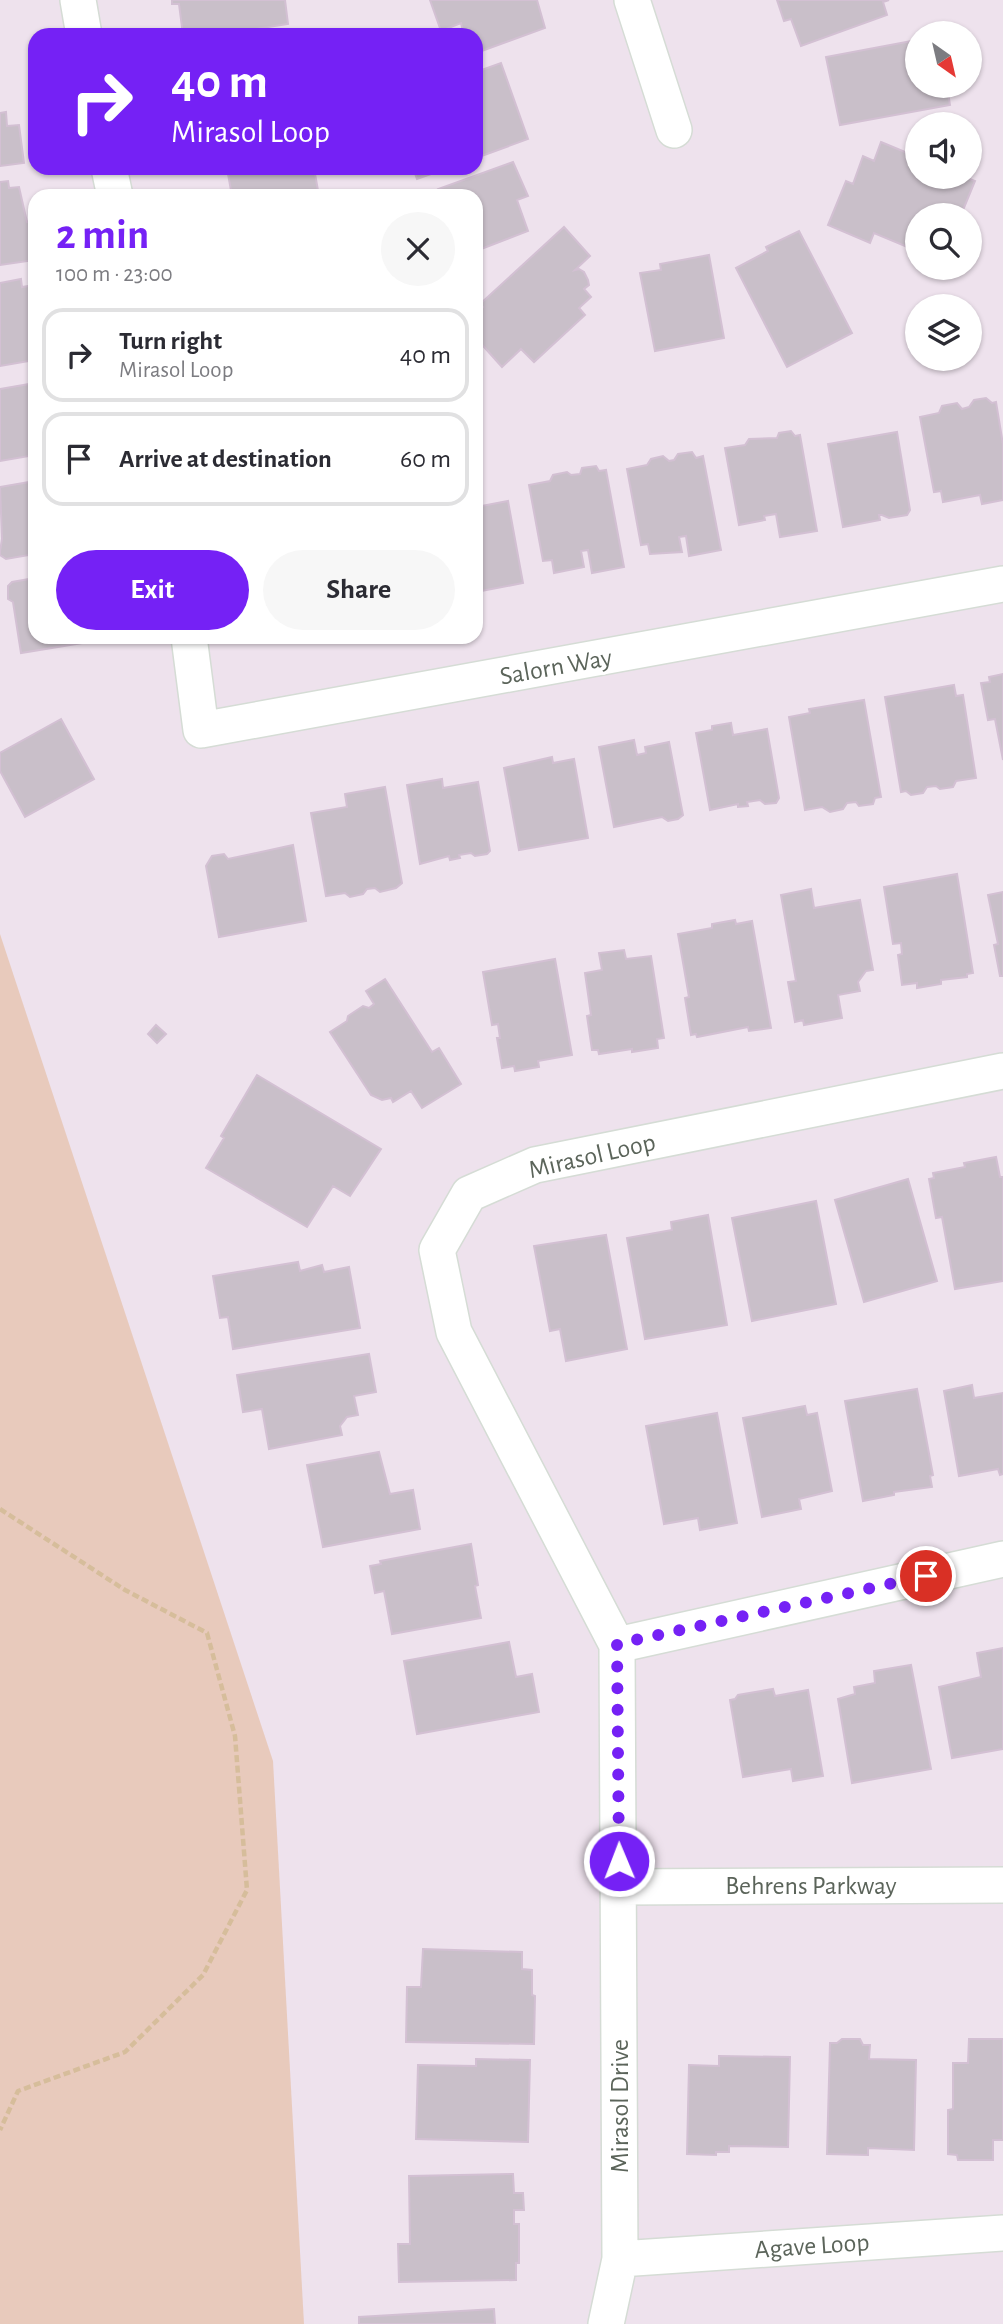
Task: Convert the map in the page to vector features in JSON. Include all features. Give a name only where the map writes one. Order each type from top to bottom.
[{"type":"street","points":[[78,0],[83,28]]},
{"type":"street","points":[[632,0],[674,130]]},
{"type":"street","name":"Salorn Way","points":[[189,644],[201,730],[1003,584]]},
{"type":"street","name":"Mirasol Loop","points":[[620,1887],[617,1644],[454,1332],[437,1250],[469,1194],[535,1165],[1003,1071]]},
{"type":"street","points":[[617,1644],[1003,1559]]},
{"type":"street","name":"Behrens Parkway","points":[[620,1887],[1003,1885]]},
{"type":"street","name":"Mirasol Drive","points":[[606,2324],[620,2259],[620,1887]]},
{"type":"street","name":"Agave Loop","points":[[620,2259],[1003,2233]]},
{"type":"path","points":[[0,1509],[125,1590],[208,1633],[235,1736],[247,1890],[203,1975],[125,2052],[18,2091],[0,2130]]},
{"type":"shaded area","points":[[0,934],[273,1761],[304,2324],[0,2324]]},
{"type":"building","points":[[172,0],[285,0],[288,24],[262,28],[182,28],[179,4],[172,4]]},
{"type":"building","points":[[430,0],[537,0],[545,28],[483,50],[483,28],[462,28],[461,23],[440,28]]},
{"type":"building","points":[[777,0],[889,0],[883,2],[887,15],[801,46],[791,19],[784,21]]},
{"type":"building","points":[[905,42],[905,98],[949,98],[950,105],[840,125],[826,57]]},
{"type":"building","points":[[501,63],[528,139],[483,155],[483,69]]},
{"type":"building","points":[[6,112],[7,126],[19,125],[24,163],[0,166],[0,113]]},
{"type":"building","points":[[881,142],[905,152],[905,189],[972,189],[966,203],[905,203],[905,246],[874,233],[870,243],[828,225],[846,181],[853,184],[863,156],[874,161]]},
{"type":"building","points":[[513,162],[528,196],[517,200],[528,231],[483,248],[483,189],[438,189]]},
{"type":"building","points":[[228,175],[315,175],[318,189],[231,189]]},
{"type":"building","points":[[8,181],[9,188],[19,187],[28,222],[28,261],[0,265],[0,182]]},
{"type":"building","points":[[564,227],[590,256],[575,270],[584,272],[588,280],[589,285],[584,289],[591,297],[579,308],[585,315],[534,362],[521,349],[502,367],[483,346],[483,301]]},
{"type":"building","points":[[799,231],[852,333],[787,367],[736,268],[768,251],[766,247]]},
{"type":"building","points":[[709,255],[724,338],[655,351],[640,273],[661,270],[660,264]]},
{"type":"building","points":[[21,279],[22,287],[28,286],[28,361],[0,366],[0,283]]},
{"type":"building","points":[[28,384],[28,456],[0,461],[0,389]]},
{"type":"building","points":[[986,398],[992,403],[996,402],[1003,444],[1003,500],[982,504],[980,495],[943,502],[941,491],[934,492],[920,417],[939,413],[942,406],[957,403],[962,409],[969,407],[974,400]]},
{"type":"building","points":[[791,431],[795,436],[800,435],[817,531],[780,537],[776,514],[764,516],[765,520],[739,525],[725,448],[745,445],[749,439],[777,438],[779,433]]},
{"type":"building","points":[[897,432],[910,510],[907,515],[889,518],[879,515],[880,520],[843,527],[828,444]]},
{"type":"building","points":[[692,452],[696,458],[703,456],[721,550],[689,556],[686,536],[679,537],[682,552],[650,554],[648,544],[641,545],[627,469],[647,465],[651,459],[663,456],[669,461],[674,460],[678,454]]},
{"type":"building","points":[[596,466],[599,471],[606,470],[624,567],[592,573],[588,550],[581,551],[584,567],[554,573],[552,560],[543,561],[529,485],[550,481],[553,475],[567,472],[571,475],[580,474],[582,468]]},
{"type":"building","points":[[28,482],[28,555],[6,559],[0,555],[0,487]]},
{"type":"building","points":[[508,501],[523,583],[483,591],[483,506]]},
{"type":"building","points":[[28,579],[28,644],[76,644],[21,653],[13,602],[8,599],[8,586],[12,582]]},
{"type":"building","points":[[1003,674],[1003,760],[995,719],[988,720],[981,683],[990,682],[989,677]]},
{"type":"building","points":[[954,685],[956,696],[963,695],[976,778],[956,781],[953,787],[927,787],[923,793],[911,795],[906,791],[901,792],[885,697]]},
{"type":"building","points":[[864,700],[881,797],[875,798],[873,804],[859,806],[856,802],[847,803],[843,809],[830,812],[822,807],[805,810],[789,717],[810,713],[809,709]]},
{"type":"building","points":[[61,719],[94,779],[25,817],[0,771],[0,753]]},
{"type":"building","points":[[731,723],[733,735],[767,729],[779,798],[776,803],[765,804],[760,800],[747,802],[748,806],[738,807],[738,804],[710,810],[696,733],[712,730],[712,726]]},
{"type":"building","points":[[634,740],[637,755],[646,753],[645,747],[669,742],[683,815],[678,819],[668,821],[662,817],[614,827],[599,747]]},
{"type":"building","points":[[552,757],[553,763],[574,759],[588,838],[519,850],[504,768]]},
{"type":"building","points":[[442,779],[443,788],[478,782],[490,851],[475,856],[471,853],[459,855],[460,858],[450,860],[449,856],[420,864],[407,785]]},
{"type":"building","points":[[385,787],[402,883],[396,888],[380,892],[375,888],[350,897],[345,893],[326,896],[311,813],[347,807],[345,794]]},
{"type":"building","points":[[293,845],[306,921],[219,937],[206,866],[212,856],[224,854],[228,859]]},
{"type":"building","points":[[957,874],[973,973],[967,974],[967,977],[941,980],[941,984],[917,988],[917,983],[902,985],[898,955],[902,954],[901,943],[893,944],[884,887]]},
{"type":"building","points":[[811,889],[814,908],[860,900],[873,970],[866,971],[858,982],[860,991],[838,995],[842,1018],[804,1025],[803,1020],[795,1022],[788,982],[796,981],[781,895]]},
{"type":"building","points":[[1003,892],[1003,976],[1000,976],[994,945],[998,944],[988,895]]},
{"type":"building","points":[[735,920],[736,924],[752,921],[771,1028],[749,1031],[748,1027],[697,1037],[696,1034],[691,1035],[685,998],[689,997],[678,934],[712,928],[712,924]]},
{"type":"building","points":[[624,950],[626,959],[651,956],[664,1038],[657,1039],[658,1048],[599,1054],[598,1050],[592,1050],[587,1016],[591,1015],[585,973],[602,970],[599,953]]},
{"type":"building","points":[[555,959],[572,1055],[538,1061],[539,1067],[515,1071],[514,1066],[502,1068],[497,1038],[500,1038],[498,1024],[492,1025],[483,972]]},
{"type":"building","points":[[385,979],[432,1052],[439,1048],[461,1084],[422,1108],[411,1091],[393,1102],[391,1098],[382,1100],[371,1095],[330,1032],[363,1006],[369,1008],[374,1004],[366,991]]},
{"type":"building","points":[[156,1025],[166,1034],[157,1043],[148,1034]]},
{"type":"building","points":[[257,1075],[381,1149],[350,1196],[333,1186],[307,1227],[206,1168],[224,1138],[221,1136]]},
{"type":"building","points":[[996,1157],[1000,1177],[1003,1177],[1003,1281],[955,1289],[942,1217],[936,1218],[929,1179],[934,1178],[933,1173]]},
{"type":"building","points":[[908,1179],[937,1281],[864,1302],[835,1200]]},
{"type":"building","points":[[816,1201],[836,1304],[752,1321],[732,1218]]},
{"type":"building","points":[[708,1215],[727,1325],[645,1339],[627,1238],[672,1230],[671,1222]]},
{"type":"building","points":[[606,1235],[627,1349],[566,1361],[560,1329],[550,1331],[534,1246]]},
{"type":"building","points":[[298,1262],[300,1271],[322,1265],[324,1272],[349,1267],[360,1328],[233,1349],[228,1317],[220,1318],[213,1276]]},
{"type":"building","points":[[369,1354],[376,1392],[354,1396],[358,1415],[347,1417],[340,1426],[342,1435],[269,1449],[262,1409],[243,1412],[237,1375]]},
{"type":"building","points":[[972,1385],[974,1398],[1003,1393],[1003,1474],[1000,1475],[998,1469],[959,1476],[944,1391]]},
{"type":"building","points":[[917,1389],[933,1475],[930,1476],[932,1487],[894,1492],[894,1495],[863,1501],[845,1401]]},
{"type":"building","points":[[805,1406],[807,1415],[817,1413],[832,1491],[799,1499],[801,1509],[762,1517],[743,1418]]},
{"type":"building","points":[[717,1413],[737,1523],[700,1530],[698,1518],[664,1524],[646,1426]]},
{"type":"building","points":[[379,1452],[390,1494],[413,1490],[420,1529],[323,1547],[307,1465]]},
{"type":"building","points":[[471,1544],[481,1618],[392,1634],[384,1591],[375,1593],[370,1566],[381,1564],[380,1561]]},
{"type":"building","points":[[509,1642],[516,1677],[532,1674],[539,1712],[417,1734],[404,1661]]},
{"type":"building","points":[[1003,1648],[1003,1749],[952,1758],[939,1687],[981,1677],[977,1653]]},
{"type":"building","points":[[911,1665],[931,1769],[852,1783],[838,1699],[855,1694],[854,1687],[875,1683],[874,1671]]},
{"type":"building","points":[[773,1689],[775,1696],[808,1690],[823,1776],[793,1781],[791,1769],[743,1777],[730,1700],[738,1695]]},
{"type":"building","points":[[423,1949],[522,1952],[522,1969],[532,1970],[532,1995],[535,1996],[534,2044],[406,2042],[407,1987],[421,1987]]},
{"type":"building","points":[[842,2039],[860,2039],[863,2045],[870,2045],[869,2059],[916,2060],[914,2150],[868,2148],[868,2155],[827,2154],[830,2043],[837,2043]]},
{"type":"building","points":[[969,2039],[1003,2039],[1003,2140],[993,2140],[993,2160],[958,2160],[957,2155],[948,2154],[948,2110],[953,2109],[953,2063],[968,2063]]},
{"type":"building","points":[[719,2056],[790,2057],[788,2147],[729,2146],[729,2152],[716,2152],[716,2155],[687,2154],[689,2065],[719,2066]]},
{"type":"building","points":[[476,2059],[530,2060],[528,2142],[416,2139],[418,2065],[476,2066]]},
{"type":"building","points":[[513,2174],[514,2193],[523,2193],[524,2210],[514,2210],[514,2224],[519,2224],[516,2280],[399,2282],[398,2244],[410,2244],[409,2176]]},
{"type":"building","points":[[494,2309],[495,2324],[359,2324],[359,2317]]},
{"type":"route","points":[[619,1861],[617,1644],[926,1576]]}]
